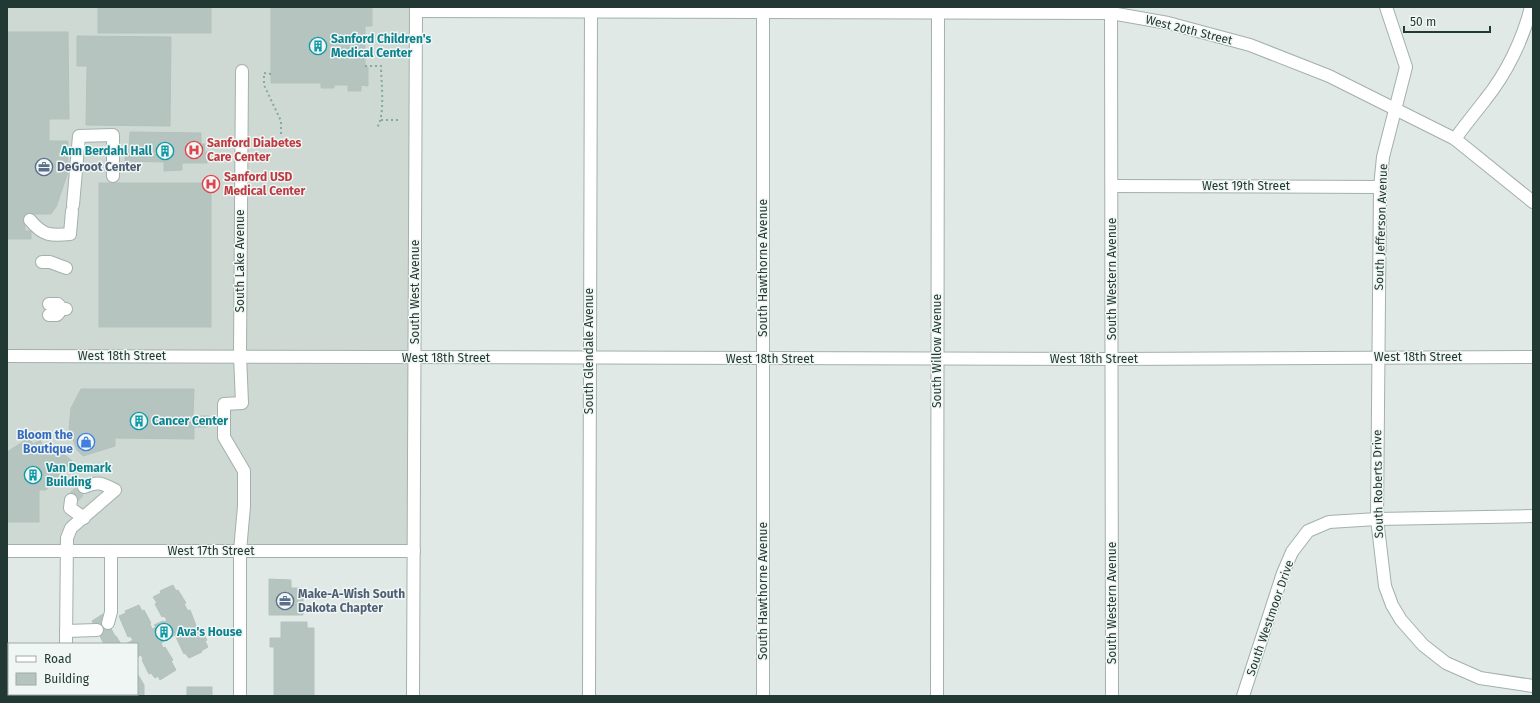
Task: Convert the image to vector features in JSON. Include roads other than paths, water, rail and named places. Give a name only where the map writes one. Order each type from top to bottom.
[{"type":"street","name":"South Jefferson Avenue","points":[[1377,358],[1380,187],[1383,157],[1406,67],[1386,7]]},
{"type":"street","points":[[1455,139],[1486,100],[1516,49],[1531,7]]},
{"type":"street","name":"West 20th Street","points":[[416,9],[1111,10],[1168,23],[1250,45],[1329,76],[1396,108],[1455,139],[1533,202]]},
{"type":"street","name":"South West Avenue","points":[[414,696],[416,9]]},
{"type":"street","name":"South Glendale Avenue","points":[[589,696],[591,9]]},
{"type":"street","name":"South Hawthorne Avenue","points":[[762,9],[763,696]]},
{"type":"street","name":"South Willow Avenue","points":[[937,696],[936,359],[938,9]]},
{"type":"street","name":"South Western Avenue","points":[[1111,10],[1112,696]]},
{"type":"street","name":"South Lake Avenue","points":[[240,551],[244,506],[244,471],[224,438],[224,404],[242,403],[240,355],[242,72]]},
{"type":"street","points":[[30,220],[39,231],[56,235],[70,234],[79,136],[113,135],[113,176]]},
{"type":"street","name":"West 19th Street","points":[[1112,186],[1380,187]]},
{"type":"street","points":[[42,262],[50,262],[66,268]]},
{"type":"street","points":[[49,309],[58,304],[64,309]]},
{"type":"street","name":"West 18th Street","points":[[7,356],[240,355],[589,359],[1533,357]]},
{"type":"street","name":"South Roberts Drive","points":[[1377,358],[1377,519],[1384,586],[1392,605],[1412,633],[1433,654],[1460,670],[1480,678],[1533,686]]},
{"type":"street","points":[[66,643],[66,550],[71,528],[115,490],[103,483],[94,483],[84,487]]},
{"type":"street","points":[[71,500],[70,508],[84,518]]},
{"type":"street","name":"South Westmoor Drive","points":[[1243,696],[1283,573],[1292,552],[1308,531],[1328,522],[1377,519],[1533,516]]},
{"type":"street","points":[[108,623],[111,612],[111,550]]},
{"type":"street","name":"West 17th Street","points":[[7,551],[414,551]]},
{"type":"street","points":[[240,551],[240,696]]},
{"type":"street","points":[[66,631],[97,630]]},
{"type":"tunnel","points":[[71,500],[84,487]]},
{"type":"place","name":"Sanford Children's Medical Center","points":[[318,46]]},
{"type":"place","name":"Sanford Diabetes Care Center","points":[[194,150]]},
{"type":"place","name":"Ann Berdahl Hall","points":[[165,151]]},
{"type":"place","name":"DeGroot Center","points":[[44,167]]},
{"type":"place","name":"Sanford USD Medical Center","points":[[211,184]]},
{"type":"place","name":"Cancer Center","points":[[139,421]]},
{"type":"place","name":"Bloom the Boutique","points":[[86,442]]},
{"type":"place","name":"Van Demark Building","points":[[33,475]]},
{"type":"place","name":"Make-A-Wish South Dakota Chapter","points":[[285,601]]},
{"type":"place","name":"Ava's House","points":[[164,632]]}]
